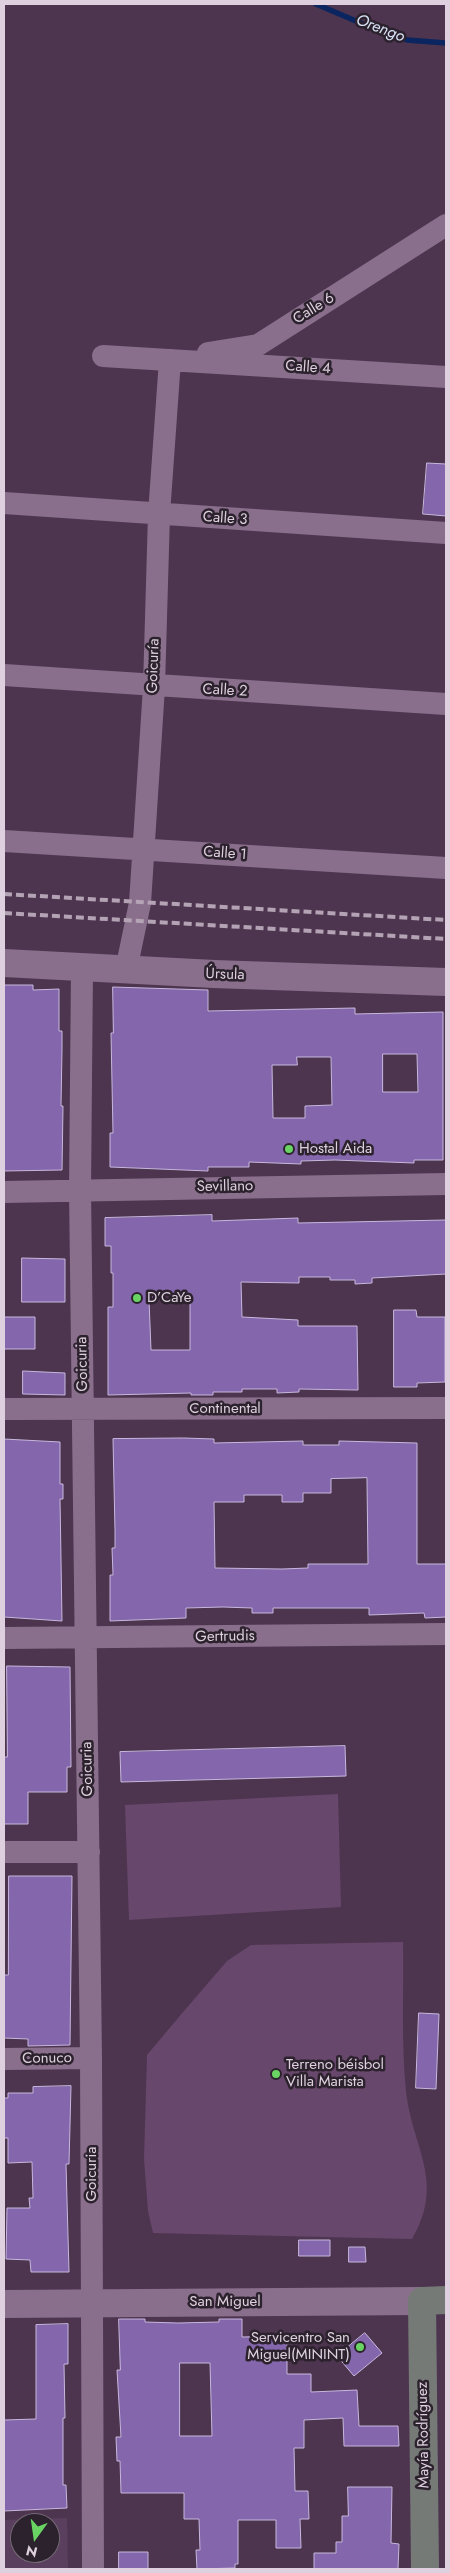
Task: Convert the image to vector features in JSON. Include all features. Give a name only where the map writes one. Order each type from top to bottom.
[{"type":"main road","name":"Mayía Rodríguez","points":[[426,2569],[434,2301]]},
{"type":"street","name":"Calle 6","points":[[170,360],[258,345],[436,240],[446,225]]},
{"type":"street","points":[[103,356],[170,360]]},
{"type":"street","name":"Calle 4","points":[[170,360],[446,377]]},
{"type":"street","name":"Goicuría","points":[[126,970],[140,903],[154,687],[159,514],[170,360]]},
{"type":"street","name":"Calle 3","points":[[4,503],[446,532]]},
{"type":"street","name":"Calle 2","points":[[4,675],[154,687],[446,704]]},
{"type":"street","name":"Calle 1","points":[[4,841],[446,868]]},
{"type":"street","name":"Úrsula","points":[[4,963],[126,970],[446,982]]},
{"type":"street","name":"Goicuria","points":[[82,968],[80,1190],[91,2058],[94,2569]]},
{"type":"street","name":"Sevillano","points":[[4,1192],[446,1184]]},
{"type":"street","name":"Continental","points":[[4,1409],[446,1408]]},
{"type":"street","name":"Gertrudis","points":[[4,1638],[446,1634]]},
{"type":"street","points":[[4,1852],[88,1852]]},
{"type":"street","name":"Conuco","points":[[4,2059],[91,2058]]},
{"type":"street","name":"San Miguel","points":[[4,2304],[434,2301]]},
{"type":"shaded area","points":[[338,1794],[341,1907],[129,1920],[125,1805]]},
{"type":"shaded area","name":"Terreno béisbol Villa Marista","points":[[403,1942],[404,2073],[409,2111],[427,2182],[422,2218],[412,2239],[153,2233],[148,2211],[144,2159],[147,2055],[184,2011],[227,1961],[251,1945]]},
{"type":"shaded area","points":[[60,2518],[67,2518],[68,2569],[4,2569],[4,2520],[10,2520],[10,2563],[60,2563]]},
{"type":"building","points":[[427,463],[446,464],[446,516],[423,514]]},
{"type":"building","points":[[4,985],[33,985],[33,990],[59,989],[59,1031],[62,1031],[62,1170],[4,1171]]},
{"type":"building","points":[[113,987],[208,990],[208,1011],[355,1008],[355,1014],[443,1012],[443,1160],[414,1160],[414,1163],[335,1160],[301,1161],[301,1164],[249,1162],[249,1167],[208,1167],[208,1171],[110,1167],[110,1133],[113,1133],[111,1033],[113,1033]],"holes":[[[383,1054],[417,1054],[418,1092],[383,1092]],[[297,1057],[331,1057],[332,1105],[305,1106],[305,1118],[273,1118],[272,1065],[297,1065]]]},
{"type":"building","points":[[212,1215],[212,1221],[298,1218],[298,1223],[446,1220],[446,1274],[372,1278],[372,1283],[355,1284],[355,1280],[330,1280],[330,1277],[299,1277],[299,1283],[241,1282],[242,1317],[298,1320],[298,1326],[357,1326],[358,1390],[299,1389],[299,1392],[277,1393],[277,1389],[242,1389],[242,1392],[213,1392],[213,1395],[191,1395],[191,1393],[108,1395],[108,1307],[113,1307],[113,1273],[111,1273],[111,1246],[105,1246],[105,1218]],"holes":[[[155,1294],[190,1294],[190,1350],[151,1350],[149,1300],[155,1300]]]},
{"type":"building","points":[[22,1258],[65,1259],[65,1302],[22,1302]]},
{"type":"building","points":[[394,1310],[416,1310],[417,1317],[445,1317],[445,1382],[417,1383],[417,1387],[394,1387]]},
{"type":"building","points":[[4,1317],[35,1317],[35,1349],[4,1349]]},
{"type":"building","points":[[23,1371],[65,1373],[65,1395],[23,1394]]},
{"type":"building","points":[[4,1439],[60,1442],[60,1484],[63,1484],[63,1499],[60,1499],[62,1621],[4,1617]]},
{"type":"building","points":[[113,1439],[214,1439],[214,1443],[303,1441],[303,1445],[339,1445],[339,1441],[417,1443],[417,1564],[446,1564],[446,1617],[425,1618],[424,1613],[369,1615],[369,1608],[273,1608],[273,1613],[252,1613],[252,1608],[223,1607],[186,1608],[186,1618],[110,1621],[110,1575],[113,1575],[112,1548],[115,1548]],"holes":[[[367,1478],[368,1564],[308,1564],[308,1568],[282,1569],[215,1568],[214,1502],[244,1502],[244,1495],[282,1495],[282,1502],[303,1502],[303,1493],[331,1493],[331,1479]]]},
{"type":"building","points":[[7,1666],[70,1667],[71,1767],[67,1767],[67,1792],[28,1792],[28,1824],[4,1824],[4,1757],[7,1757]]},
{"type":"building","points":[[345,1746],[346,1776],[121,1782],[120,1752]]},
{"type":"building","points":[[9,1876],[72,1876],[70,2045],[28,2046],[28,2039],[4,2038],[4,1975],[8,1975]]},
{"type":"building","points":[[419,2013],[439,2014],[436,2089],[416,2088]]},
{"type":"building","points":[[71,2086],[69,2164],[66,2164],[69,2272],[31,2272],[30,2260],[6,2259],[7,2208],[30,2208],[29,2198],[33,2198],[32,2162],[8,2163],[8,2138],[4,2138],[4,2098],[8,2098],[8,2093],[33,2093],[33,2087]]},
{"type":"building","points":[[299,2240],[330,2240],[330,2256],[299,2256]]},
{"type":"building","points":[[349,2247],[365,2247],[366,2262],[349,2262]]},
{"type":"building","points":[[119,2319],[145,2319],[145,2322],[178,2323],[219,2322],[219,2319],[242,2319],[242,2337],[287,2336],[287,2374],[311,2374],[311,2392],[357,2390],[359,2426],[398,2426],[399,2446],[344,2446],[343,2418],[304,2420],[304,2448],[294,2448],[295,2491],[308,2491],[309,2519],[300,2519],[301,2548],[276,2548],[276,2520],[238,2520],[238,2564],[235,2564],[235,2568],[197,2569],[196,2550],[200,2550],[199,2519],[184,2519],[184,2493],[121,2493],[120,2461],[117,2461],[116,2437],[121,2437],[117,2370],[120,2370]],"holes":[[[180,2363],[210,2363],[212,2436],[180,2436]]]},
{"type":"building","points":[[68,2324],[68,2364],[64,2364],[65,2418],[63,2418],[63,2485],[66,2485],[67,2508],[4,2511],[4,2420],[36,2419],[36,2325]]},
{"type":"building","points":[[365,2333],[382,2353],[354,2376],[337,2356]]},
{"type":"building","points":[[348,2487],[392,2487],[391,2543],[399,2544],[398,2569],[314,2569],[314,2553],[336,2553],[336,2542],[342,2542],[342,2516],[348,2516]]},
{"type":"building","points":[[119,2552],[148,2552],[148,2569],[119,2569]]},
{"type":"waterway","name":"Orengo","points":[[316,4],[377,30],[407,40],[446,43]]},
{"type":"railway","points":[[4,894],[446,920]]},
{"type":"railway","points":[[4,913],[446,939]]},
{"type":"place","name":"Hostal Aida","points":[[289,1149]]},
{"type":"place","name":"D’CaYe","points":[[137,1298]]},
{"type":"place","name":"Terreno béisbol Villa Marista","points":[[276,2074]]},
{"type":"place","name":"Servicentro San Miguel(MININT)","points":[[360,2347]]}]
